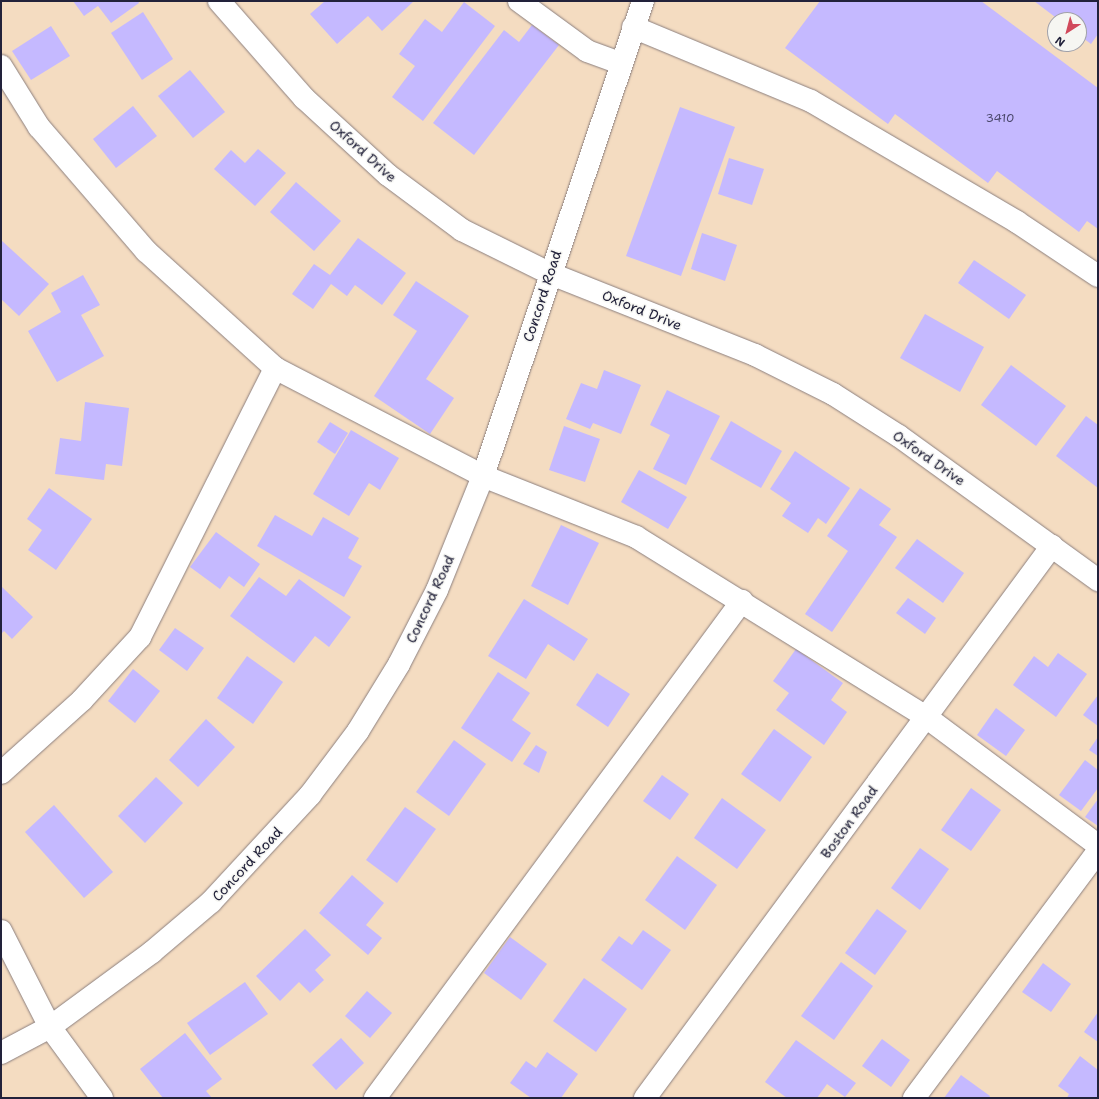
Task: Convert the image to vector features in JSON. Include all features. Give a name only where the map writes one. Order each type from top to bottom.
[{"type":"street","name":"Oxford Drive","points":[[219,1],[304,98],[388,175],[462,230],[549,273],[755,356],[833,394],[899,436],[1098,580]]},
{"type":"street","points":[[519,1],[587,51],[620,63]]},
{"type":"street","name":"Concord Road","points":[[1,1053],[50,1026],[152,952],[211,902],[310,795],[358,731],[399,664],[438,590],[483,476],[549,273],[620,63],[643,1]]},
{"type":"street","points":[[633,26],[811,101],[1017,222],[1098,276]]},
{"type":"street","points":[[1,66],[39,127],[146,251],[275,368],[483,476],[636,537],[742,601],[926,717],[1098,845]]},
{"type":"street","points":[[1,773],[82,700],[140,637],[275,368]]},
{"type":"street","name":"Boston Road","points":[[645,1098],[1052,546]]},
{"type":"street","points":[[375,1098],[742,601]]},
{"type":"street","points":[[914,1098],[1098,851]]},
{"type":"street","points":[[1,931],[50,1026],[102,1098]]},
{"type":"building","points":[[73,1],[138,1],[139,3],[111,23],[98,6],[84,16]]},
{"type":"building","points":[[325,1],[414,1],[382,31],[368,16],[337,44],[310,14]]},
{"type":"building","points":[[820,1],[981,1],[1047,50],[1047,52],[1050,52],[1098,88],[1098,229],[1087,221],[1079,232],[997,171],[988,183],[895,114],[888,124],[785,48]]},
{"type":"building","points":[[1034,1],[1098,1],[1098,34],[1091,44],[1087,41],[1087,12],[1048,12]]},
{"type":"building","points":[[464,2],[495,26],[423,121],[392,97],[415,66],[399,54],[425,19],[442,32]]},
{"type":"building","points":[[143,12],[173,59],[142,80],[111,33]]},
{"type":"building","points":[[532,25],[559,45],[474,155],[433,123],[504,30],[519,42]]},
{"type":"building","points":[[51,26],[70,56],[31,80],[12,51]]},
{"type":"building","points":[[190,70],[225,112],[193,138],[158,96]]},
{"type":"building","points":[[133,106],[157,136],[116,168],[93,139]]},
{"type":"building","points":[[680,107],[735,127],[681,276],[626,256]]},
{"type":"building","points":[[258,149],[286,173],[255,206],[214,169],[231,150],[245,163]]},
{"type":"building","points":[[729,158],[764,169],[752,205],[718,194]]},
{"type":"building","points":[[296,182],[341,221],[314,251],[270,212]]},
{"type":"building","points":[[702,233],[737,245],[725,281],[691,269]]},
{"type":"building","points":[[358,238],[406,273],[382,305],[355,285],[347,296],[331,284],[313,309],[292,294],[314,264],[330,275]]},
{"type":"building","points":[[1,240],[49,284],[19,316],[1,299]]},
{"type":"building","points":[[974,260],[1026,295],[1009,319],[958,283]]},
{"type":"building","points":[[83,275],[100,305],[81,315],[104,356],[57,382],[28,331],[61,312],[51,293]]},
{"type":"building","points":[[416,281],[469,316],[426,379],[454,398],[430,434],[374,396],[417,331],[393,315]]},
{"type":"building","points":[[925,314],[984,347],[960,392],[900,358]]},
{"type":"building","points":[[1011,365],[1066,406],[1036,446],[981,405]]},
{"type":"building","points":[[604,370],[641,385],[621,434],[593,423],[590,429],[566,419],[581,383],[597,389]]},
{"type":"building","points":[[667,390],[720,416],[686,485],[653,469],[670,435],[650,425]]},
{"type":"building","points":[[85,402],[129,408],[122,466],[106,464],[104,480],[55,474],[60,438],[81,441]]},
{"type":"building","points":[[1086,416],[1098,425],[1098,488],[1056,456]]},
{"type":"building","points":[[731,421],[782,451],[761,488],[710,459]]},
{"type":"building","points":[[330,422],[348,433],[335,454],[317,442]]},
{"type":"building","points":[[564,426],[600,439],[585,482],[549,470]]},
{"type":"building","points":[[351,430],[399,458],[380,490],[369,483],[349,516],[313,494]]},
{"type":"building","points":[[795,451],[850,488],[826,524],[818,518],[808,533],[782,516],[791,503],[770,489]]},
{"type":"building","points":[[639,470],[687,497],[668,529],[621,502]]},
{"type":"building","points":[[49,488],[92,519],[56,570],[28,550],[42,530],[27,519]]},
{"type":"building","points":[[860,488],[891,509],[879,525],[897,537],[832,632],[805,614],[848,551],[827,536]]},
{"type":"building","points":[[275,515],[312,536],[323,517],[359,538],[348,558],[362,566],[344,597],[257,546]]},
{"type":"building","points":[[561,525],[599,543],[568,605],[531,586]]},
{"type":"building","points":[[216,532],[260,564],[244,587],[229,576],[220,589],[190,567]]},
{"type":"building","points":[[917,539],[964,573],[943,603],[895,568]]},
{"type":"building","points":[[259,577],[286,596],[299,579],[351,617],[329,647],[315,636],[294,663],[230,616]]},
{"type":"building","points":[[1,586],[33,617],[12,639],[4,631],[1,634]]},
{"type":"building","points":[[908,598],[936,618],[925,634],[896,613]]},
{"type":"building","points":[[524,599],[588,639],[574,661],[548,644],[526,679],[488,656]]},
{"type":"building","points":[[175,628],[204,648],[187,671],[159,650]]},
{"type":"building","points":[[796,649],[843,683],[831,700],[847,712],[824,745],[776,710],[789,693],[773,681]]},
{"type":"building","points":[[1058,653],[1087,674],[1056,717],[1013,685],[1034,656],[1048,667]]},
{"type":"building","points":[[247,656],[283,682],[253,724],[217,698]]},
{"type":"building","points":[[133,669],[160,691],[135,723],[108,701]]},
{"type":"building","points":[[498,672],[530,693],[512,720],[531,733],[512,762],[461,728]]},
{"type":"building","points":[[597,673],[630,694],[608,727],[576,705]]},
{"type":"building","points":[[1098,695],[1098,726],[1083,715]]},
{"type":"building","points":[[996,708],[1025,730],[1006,756],[977,735]]},
{"type":"building","points":[[206,719],[235,747],[198,787],[169,760]]},
{"type":"building","points":[[774,729],[812,757],[780,802],[741,774]]},
{"type":"building","points":[[1098,737],[1098,756],[1089,750]]},
{"type":"building","points":[[454,740],[486,764],[449,816],[416,792]]},
{"type":"building","points":[[536,745],[547,752],[539,773],[523,764]]},
{"type":"building","points":[[1085,760],[1098,770],[1098,788],[1081,811],[1059,795]]},
{"type":"building","points":[[662,775],[689,794],[670,820],[643,801]]},
{"type":"building","points":[[156,777],[183,803],[145,843],[118,816]]},
{"type":"building","points":[[971,788],[1001,810],[971,851],[941,830]]},
{"type":"building","points":[[722,798],[766,830],[737,869],[694,838]]},
{"type":"building","points":[[1098,799],[1098,826],[1085,817]]},
{"type":"building","points":[[54,805],[113,872],[84,898],[25,832]]},
{"type":"building","points":[[405,807],[436,829],[397,883],[366,860]]},
{"type":"building","points":[[920,848],[949,869],[920,910],[891,888]]},
{"type":"building","points":[[677,856],[717,885],[685,930],[645,900]]},
{"type":"building","points":[[352,875],[384,903],[366,925],[382,938],[368,955],[319,913]]},
{"type":"building","points":[[877,909],[907,931],[875,975],[845,953]]},
{"type":"building","points":[[305,929],[331,955],[315,970],[324,980],[310,993],[299,982],[280,1001],[256,976]]},
{"type":"building","points":[[643,930],[671,950],[642,990],[601,960],[619,936],[632,945]]},
{"type":"building","points":[[510,937],[547,964],[521,1000],[484,973]]},
{"type":"building","points":[[841,962],[873,986],[834,1040],[801,1016]]},
{"type":"building","points":[[1043,963],[1071,984],[1051,1012],[1022,992]]},
{"type":"building","points":[[584,978],[627,1009],[596,1052],[553,1021]]},
{"type":"building","points":[[245,982],[268,1014],[210,1055],[187,1023]]},
{"type":"building","points":[[367,991],[392,1013],[370,1038],[345,1016]]},
{"type":"building","points":[[1098,1012],[1098,1042],[1084,1032]]},
{"type":"building","points":[[185,1033],[222,1079],[206,1091],[212,1098],[163,1098],[140,1069]]},
{"type":"building","points":[[341,1038],[364,1063],[336,1090],[312,1065]]},
{"type":"building","points":[[882,1039],[910,1060],[891,1087],[862,1066]]},
{"type":"building","points":[[796,1040],[856,1083],[845,1097],[827,1084],[817,1098],[787,1098],[765,1082]]},
{"type":"building","points":[[547,1052],[578,1074],[561,1098],[531,1098],[510,1083],[526,1061],[536,1068]]},
{"type":"building","points":[[1080,1056],[1098,1070],[1098,1098],[1067,1098],[1069,1094],[1058,1086]]},
{"type":"building","points":[[961,1075],[990,1096],[989,1098],[944,1098]]}]
